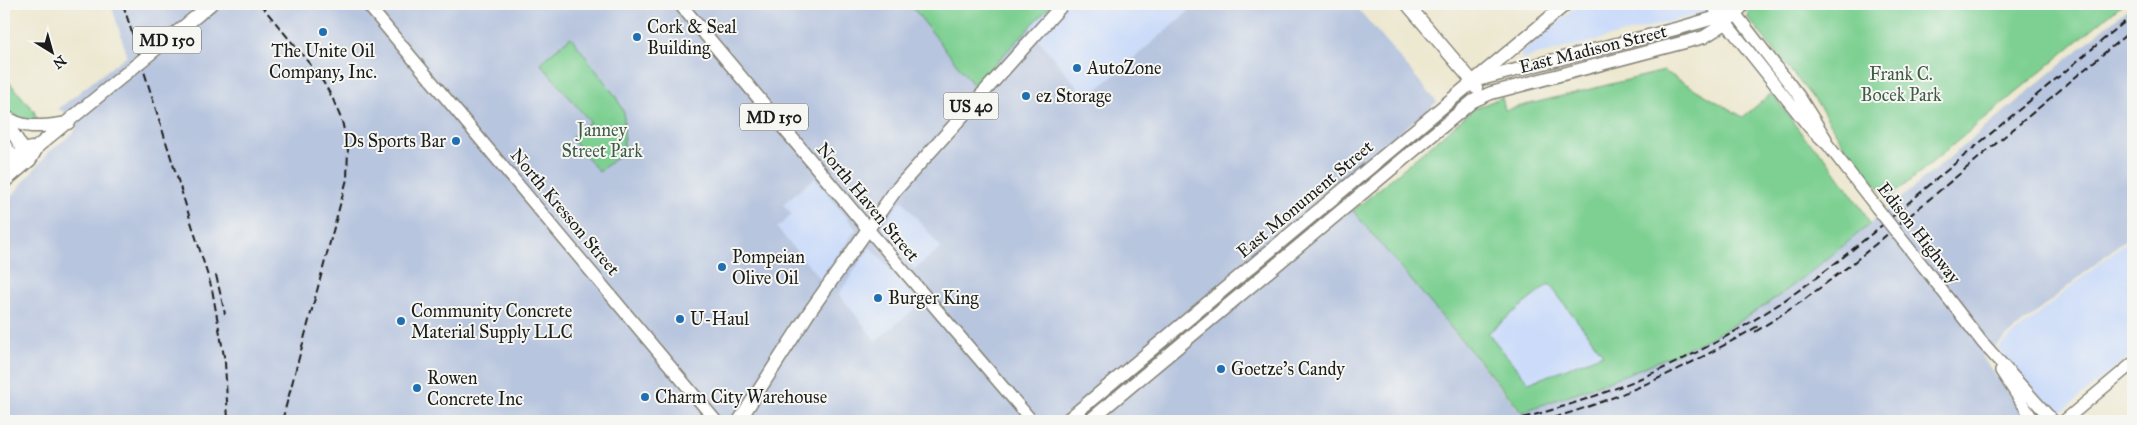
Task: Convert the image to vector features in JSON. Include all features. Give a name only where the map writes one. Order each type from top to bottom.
[{"type":"main road","name":"MD 150","points":[[19,161],[211,4]]},
{"type":"main road","name":"North Kresson Street","points":[[368,4],[716,421]]},
{"type":"main road","name":"North Haven Street","points":[[680,4],[1032,421]]},
{"type":"main road","name":"US 40","points":[[739,421],[810,310],[899,187],[1063,4]]},
{"type":"main road","points":[[1408,4],[1473,82],[1481,97]]},
{"type":"main road","name":"East Monument Street","points":[[1066,421],[1566,4]]},
{"type":"main road","name":"Edison Highway","points":[[1711,4],[1809,127],[1828,145],[1982,342],[2052,421]]},
{"type":"main road","name":"East Madison Street","points":[[1481,97],[1695,40],[1712,33],[1736,6]]},
{"type":"main road","name":"Edison Highway","points":[[1736,6],[1823,132],[1828,145]]},
{"type":"main road","name":"East Madison Street","points":[[1473,82],[1724,20]]},
{"type":"main road","name":"East Monument Street","points":[[1089,421],[1463,109],[1481,97]]},
{"type":"main road","points":[[4,117],[33,127],[71,120]]},
{"type":"main road","points":[[4,117],[19,161]]},
{"type":"main road","points":[[4,144],[19,161]]},
{"type":"main road","points":[[4,182],[19,161]]},
{"type":"main road","name":"Edison Highway","points":[[1982,342],[2034,421]]},
{"type":"main road","points":[[2064,421],[2133,363]]},
{"type":"shaded area","points":[[111,4],[910,4],[974,86],[1029,28],[1087,98],[1197,4],[1354,4],[1437,102],[1334,186],[1517,408],[1681,350],[1726,329],[1782,292],[1870,224],[2133,4],[2133,233],[1982,357],[2029,421],[4,421],[4,205],[49,152],[77,128],[63,111],[58,109],[127,55]],"holes":[[[571,37],[616,97],[624,113],[590,123],[541,64]],[[815,178],[856,229],[821,280],[777,228],[792,215],[783,204]],[[902,200],[941,248],[914,269],[880,228]],[[870,247],[921,303],[876,341],[839,294]]]},
{"type":"shaded area","points":[[1052,4],[1197,4],[1087,98],[1029,28]]},
{"type":"shaded area","points":[[1580,4],[1704,4],[1708,9],[1705,13],[1522,59],[1520,53]]},
{"type":"shaded area","points":[[815,178],[856,229],[821,281],[777,228],[792,215],[783,204]]},
{"type":"shaded area","points":[[902,199],[941,248],[914,269],[880,228]]},
{"type":"shaded area","points":[[2133,236],[2133,353],[2059,414],[2055,414],[1997,348]]},
{"type":"shaded area","points":[[870,247],[921,303],[876,341],[838,294]]},
{"type":"shaded area","points":[[1550,284],[1603,354],[1529,383],[1488,333]]},
{"type":"green space","points":[[910,4],[1052,4],[974,86]]},
{"type":"green space","name":"Frank C. Bocek Park","points":[[1757,4],[2122,4],[1888,199],[1846,149],[1820,107],[1748,18],[1748,11]]},
{"type":"green space","name":"Janney Street Park","points":[[571,37],[616,97],[624,113],[624,151],[599,172],[571,138],[590,122],[541,64],[542,61]]},
{"type":"green space","points":[[1664,71],[1743,117],[1772,93],[1804,137],[1825,157],[1864,212],[1870,224],[1764,306],[1702,342],[1652,364],[1522,412],[1353,211],[1474,109],[1502,97],[1505,110]],"holes":[[[1549,284],[1603,354],[1529,383],[1488,333]]]},
{"type":"green space","points":[[4,76],[34,111],[38,122],[26,122],[4,109]]},
{"type":"railway","points":[[123,4],[212,289],[225,362],[228,421]]},
{"type":"railway","points":[[260,4],[319,75],[332,97],[342,121],[348,148],[347,179],[282,421]]},
{"type":"railway","points":[[1511,421],[1586,399],[1659,370],[1695,353],[1763,315],[1815,279],[1853,249],[2133,15]]},
{"type":"railway","points":[[1755,332],[1801,302],[1853,263],[2133,29]]},
{"type":"railway","points":[[216,275],[225,314]]},
{"type":"railway","points":[[1542,421],[1599,403],[1653,381],[1706,355],[1758,326]]},
{"type":"place","name":"The Unite Oil Company, Inc.","points":[[323,32]]},
{"type":"place","name":"Cork & Seal Building","points":[[637,37]]},
{"type":"place","name":"AutoZone","points":[[1077,68]]},
{"type":"place","name":"ez Storage","points":[[1026,96]]},
{"type":"place","name":"Ds Sports Bar","points":[[456,141]]},
{"type":"place","name":"Pompeian Olive Oil","points":[[722,267]]},
{"type":"place","name":"Burger King","points":[[878,298]]},
{"type":"place","name":"U-Haul","points":[[680,319]]},
{"type":"place","name":"Community Concrete Material Supply LLC","points":[[401,321]]},
{"type":"place","name":"Goetze's Candy","points":[[1221,369]]},
{"type":"place","name":"Rowen Concrete Inc","points":[[417,388]]},
{"type":"place","name":"Charm City Warehouse","points":[[645,397]]}]
